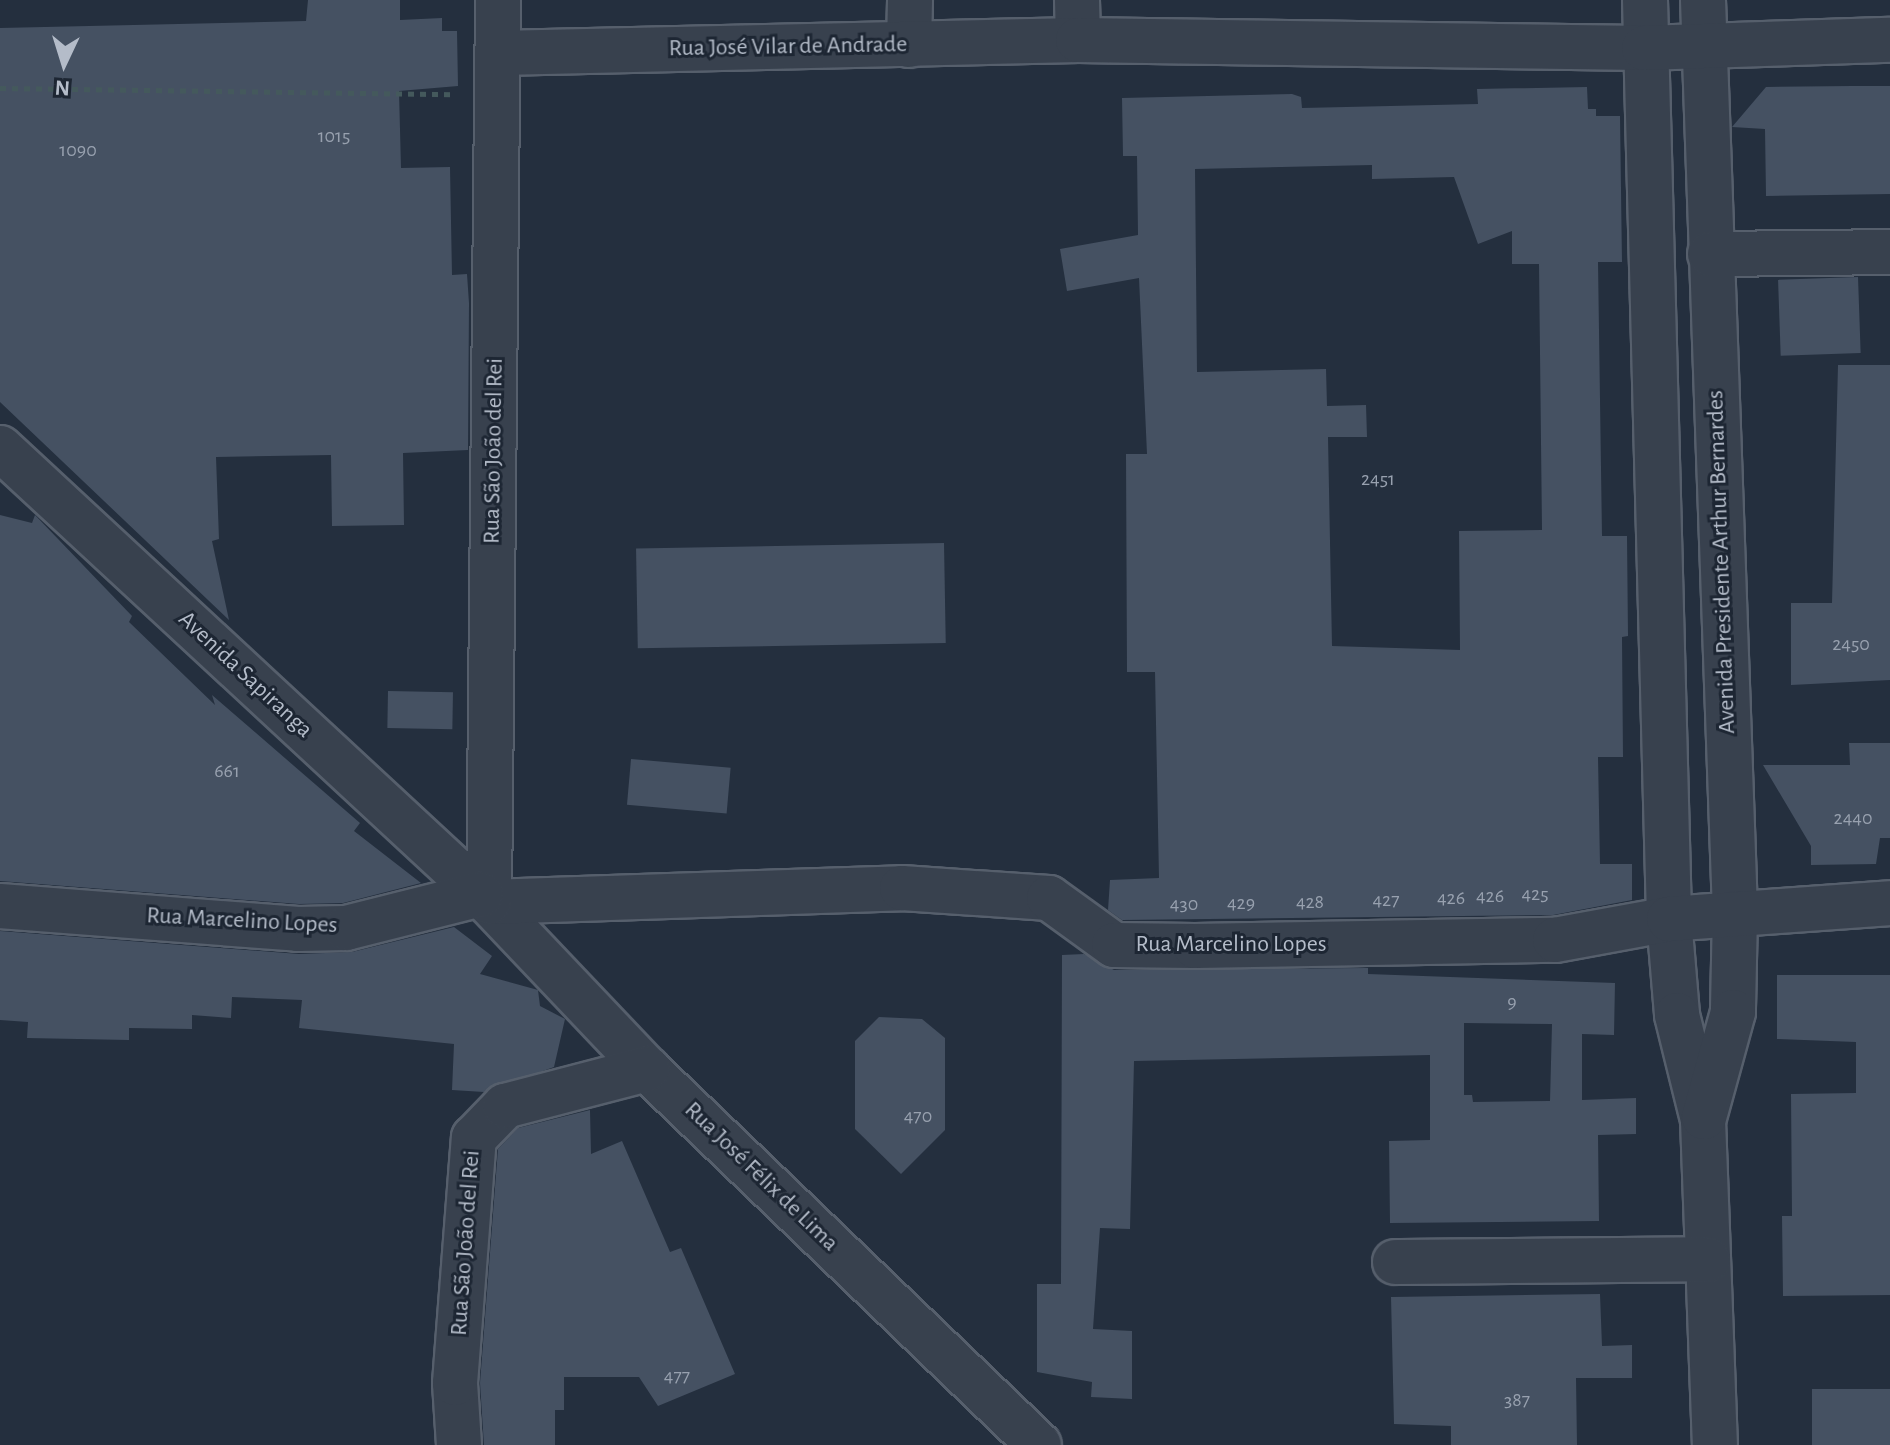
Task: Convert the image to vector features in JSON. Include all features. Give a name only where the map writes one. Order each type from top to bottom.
[{"type":"street","name":"Rua São João del Rei","points":[[485,898],[498,0]]},
{"type":"street","points":[[909,45],[910,0]]},
{"type":"street","name":"Avenida Presidente Arthur Bernardes","points":[[1645,0],[1669,919],[1677,1015],[1703,1120],[1715,1445]]},
{"type":"street","name":"Avenida Presidente Arthur Bernardes","points":[[1703,0],[1702,45],[1735,913],[1733,1012],[1703,1120]]},
{"type":"street","name":"Rua José Vilar de Andrade","points":[[499,73],[909,45],[1077,20],[1644,48]]},
{"type":"street","points":[[1644,48],[1890,40]]},
{"type":"street","points":[[1710,254],[1890,252]]},
{"type":"street","name":"Avenida Sapiranga","points":[[0,448],[485,898]]},
{"type":"street","name":"Rua Marcelino Lopes","points":[[0,906],[298,929],[346,928],[485,898],[931,890],[1049,898],[1114,945],[1195,946],[1509,943],[1669,919],[1890,903]]},
{"type":"street","name":"Rua José Félix de Lima","points":[[485,898],[647,1069],[1039,1445]]},
{"type":"street","name":"Rua São João del Rei","points":[[459,1445],[455,1383],[474,1138],[505,1106],[647,1069]]},
{"type":"street","points":[[1395,1262],[1708,1259]]},
{"type":"path","points":[[0,88],[499,73]]},
{"type":"building","points":[[308,0],[400,0],[400,20],[442,18],[442,31],[457,31],[458,86],[399,91],[401,168],[450,167],[452,275],[467,274],[469,303],[468,450],[403,453],[404,525],[332,526],[331,455],[216,457],[219,539],[212,541],[229,620],[0,402],[0,28],[306,21]]},
{"type":"building","points":[[1890,86],[1890,194],[1766,196],[1765,129],[1732,127],[1766,87]]},
{"type":"building","points":[[1587,87],[1588,109],[1596,109],[1596,116],[1620,116],[1622,262],[1598,262],[1602,536],[1627,536],[1628,636],[1622,637],[1623,757],[1598,757],[1600,864],[1632,864],[1632,900],[1553,915],[1122,920],[1108,910],[1110,880],[1159,878],[1155,672],[1127,672],[1126,454],[1147,454],[1139,278],[1067,291],[1060,249],[1138,235],[1137,156],[1123,156],[1122,98],[1292,94],[1301,97],[1302,108],[1478,104],[1477,89]],"holes":[[[1372,165],[1372,179],[1454,177],[1478,244],[1512,231],[1512,264],[1539,264],[1542,530],[1459,531],[1460,650],[1332,646],[1328,437],[1367,437],[1366,405],[1327,406],[1326,369],[1197,372],[1195,169]]]},
{"type":"building","points":[[1858,277],[1861,353],[1781,356],[1778,280]]},
{"type":"building","points":[[1838,365],[1890,365],[1890,680],[1791,685],[1791,603],[1832,603]]},
{"type":"building","points":[[0,515],[32,523],[35,515],[132,616],[129,622],[215,705],[212,695],[360,823],[354,831],[421,883],[343,903],[299,904],[0,881]]},
{"type":"building","points":[[944,543],[946,643],[638,648],[636,548]]},
{"type":"building","points":[[388,691],[453,692],[452,729],[387,728]]},
{"type":"building","points":[[1849,743],[1890,743],[1890,838],[1880,838],[1876,864],[1811,865],[1811,846],[1763,765],[1850,765]]},
{"type":"building","points":[[631,759],[731,768],[727,814],[627,805]]},
{"type":"building","points":[[454,927],[492,956],[480,974],[538,990],[540,1006],[565,1019],[554,1067],[484,1092],[452,1090],[454,1044],[299,1028],[302,1000],[232,997],[231,1018],[192,1015],[192,1029],[129,1028],[129,1040],[27,1038],[28,1022],[0,1020],[0,931],[299,954],[352,952]]},
{"type":"building","points":[[1084,954],[1114,970],[1368,968],[1368,974],[1615,983],[1614,1035],[1582,1034],[1582,1100],[1636,1098],[1636,1134],[1598,1135],[1599,1221],[1390,1223],[1389,1141],[1430,1140],[1430,1055],[1134,1061],[1130,1229],[1100,1228],[1093,1329],[1132,1331],[1132,1399],[1091,1397],[1092,1382],[1037,1372],[1037,1284],[1061,1284],[1062,955]],"holes":[[[1464,1023],[1552,1024],[1550,1101],[1473,1102],[1472,1095],[1464,1095]]]},
{"type":"building","points":[[1777,975],[1890,975],[1890,1295],[1783,1296],[1782,1216],[1792,1216],[1791,1094],[1856,1093],[1856,1042],[1777,1039]]},
{"type":"building","points":[[879,1017],[922,1019],[945,1038],[945,1130],[901,1174],[855,1129],[855,1041]]},
{"type":"building","points":[[590,1110],[591,1154],[622,1141],[670,1252],[681,1248],[735,1374],[658,1406],[639,1377],[564,1377],[564,1410],[555,1410],[555,1445],[484,1445],[480,1383],[498,1149],[518,1128]]},
{"type":"building","points":[[1600,1294],[1602,1346],[1632,1345],[1632,1378],[1576,1378],[1577,1445],[1451,1445],[1451,1426],[1394,1424],[1391,1297]]},
{"type":"building","points":[[1812,1389],[1890,1389],[1890,1445],[1812,1445]]}]
